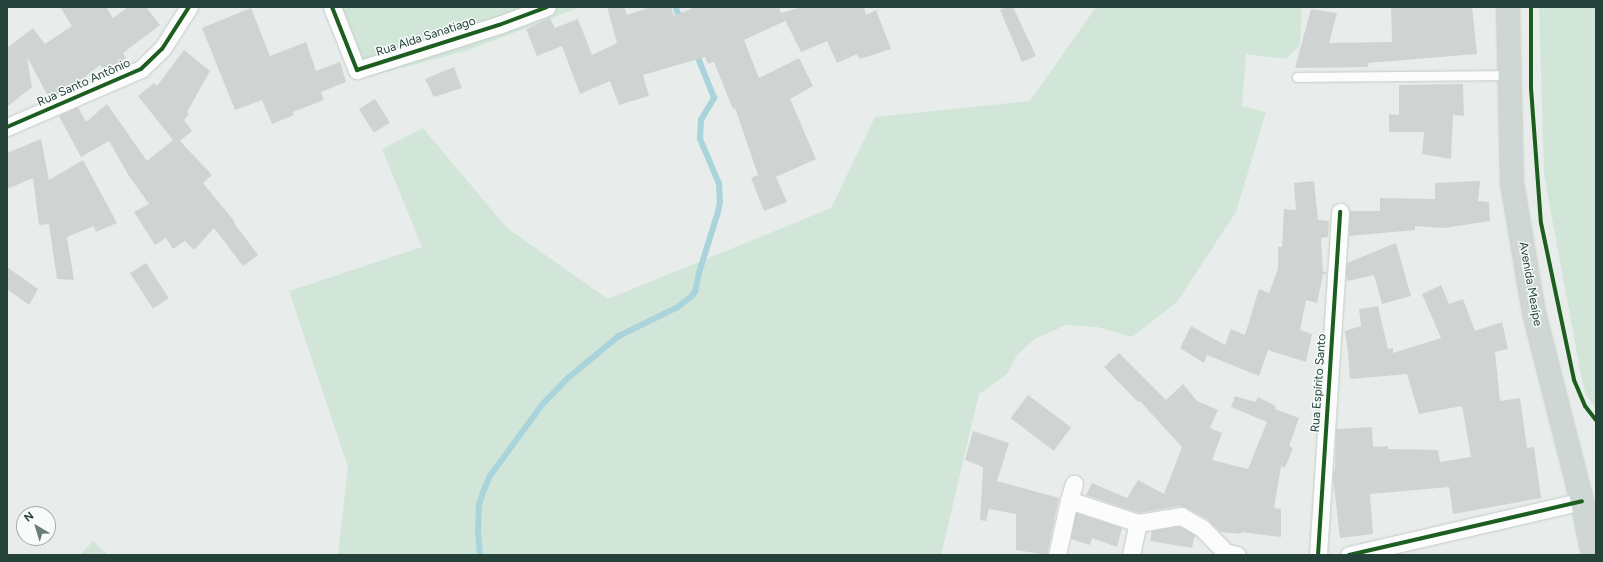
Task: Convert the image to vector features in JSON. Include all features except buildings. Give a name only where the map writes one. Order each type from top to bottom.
[{"type":"main road","name":"Avenida Meaípe","points":[[1508,7],[1512,183],[1532,298],[1582,501],[1593,555]]},
{"type":"street","name":"Rua Santo Antônio","points":[[7,127],[141,69],[162,49],[189,7]]},
{"type":"street","name":"Rua Alda Sanatiago","points":[[332,7],[357,70],[547,7]]},
{"type":"street","name":"Rua Espírito Santo","points":[[1318,555],[1340,212]]},
{"type":"street","points":[[1057,555],[1074,484]]},
{"type":"street","points":[[1069,500],[1138,523],[1181,516],[1202,528],[1225,552],[1237,555]]},
{"type":"street","points":[[1349,555],[1370,553],[1582,501]]},
{"type":"street","points":[[1131,555],[1138,523]]},
{"type":"lane","points":[[1297,77],[1510,75]]},
{"type":"green space","points":[[332,7],[580,7],[469,50],[360,79]]},
{"type":"green space","points":[[1096,7],[1302,7],[1300,45],[1286,59],[1246,54],[1242,106],[1266,112],[1236,212],[1177,302],[1132,337],[1097,327],[1066,325],[1035,339],[1017,355],[1007,374],[979,394],[941,555],[338,555],[348,467],[289,291],[422,247],[382,149],[423,128],[507,228],[608,299],[831,208],[875,117],[1030,101]]},
{"type":"green space","points":[[1539,7],[1596,7],[1596,408],[1586,395],[1582,380],[1544,175]]},
{"type":"green space","points":[[93,541],[108,555],[80,555]]},
{"type":"waterway","points":[[676,7],[681,20]]},
{"type":"waterway","points":[[480,555],[478,532],[479,505],[484,490],[490,476],[542,405],[568,378],[619,336],[678,307],[695,292],[699,273],[720,202],[719,184],[700,139],[701,120],[714,98],[696,53]]},
{"type":"cycle path","points":[[7,127],[141,69],[162,49],[189,7]]},
{"type":"cycle path","points":[[332,7],[357,70],[499,25],[547,7]]},
{"type":"cycle path","points":[[1531,7],[1531,88],[1541,223],[1574,380],[1585,406],[1596,420]]},
{"type":"cycle path","points":[[1318,555],[1340,212]]},
{"type":"cycle path","points":[[1349,555],[1582,501]]}]
